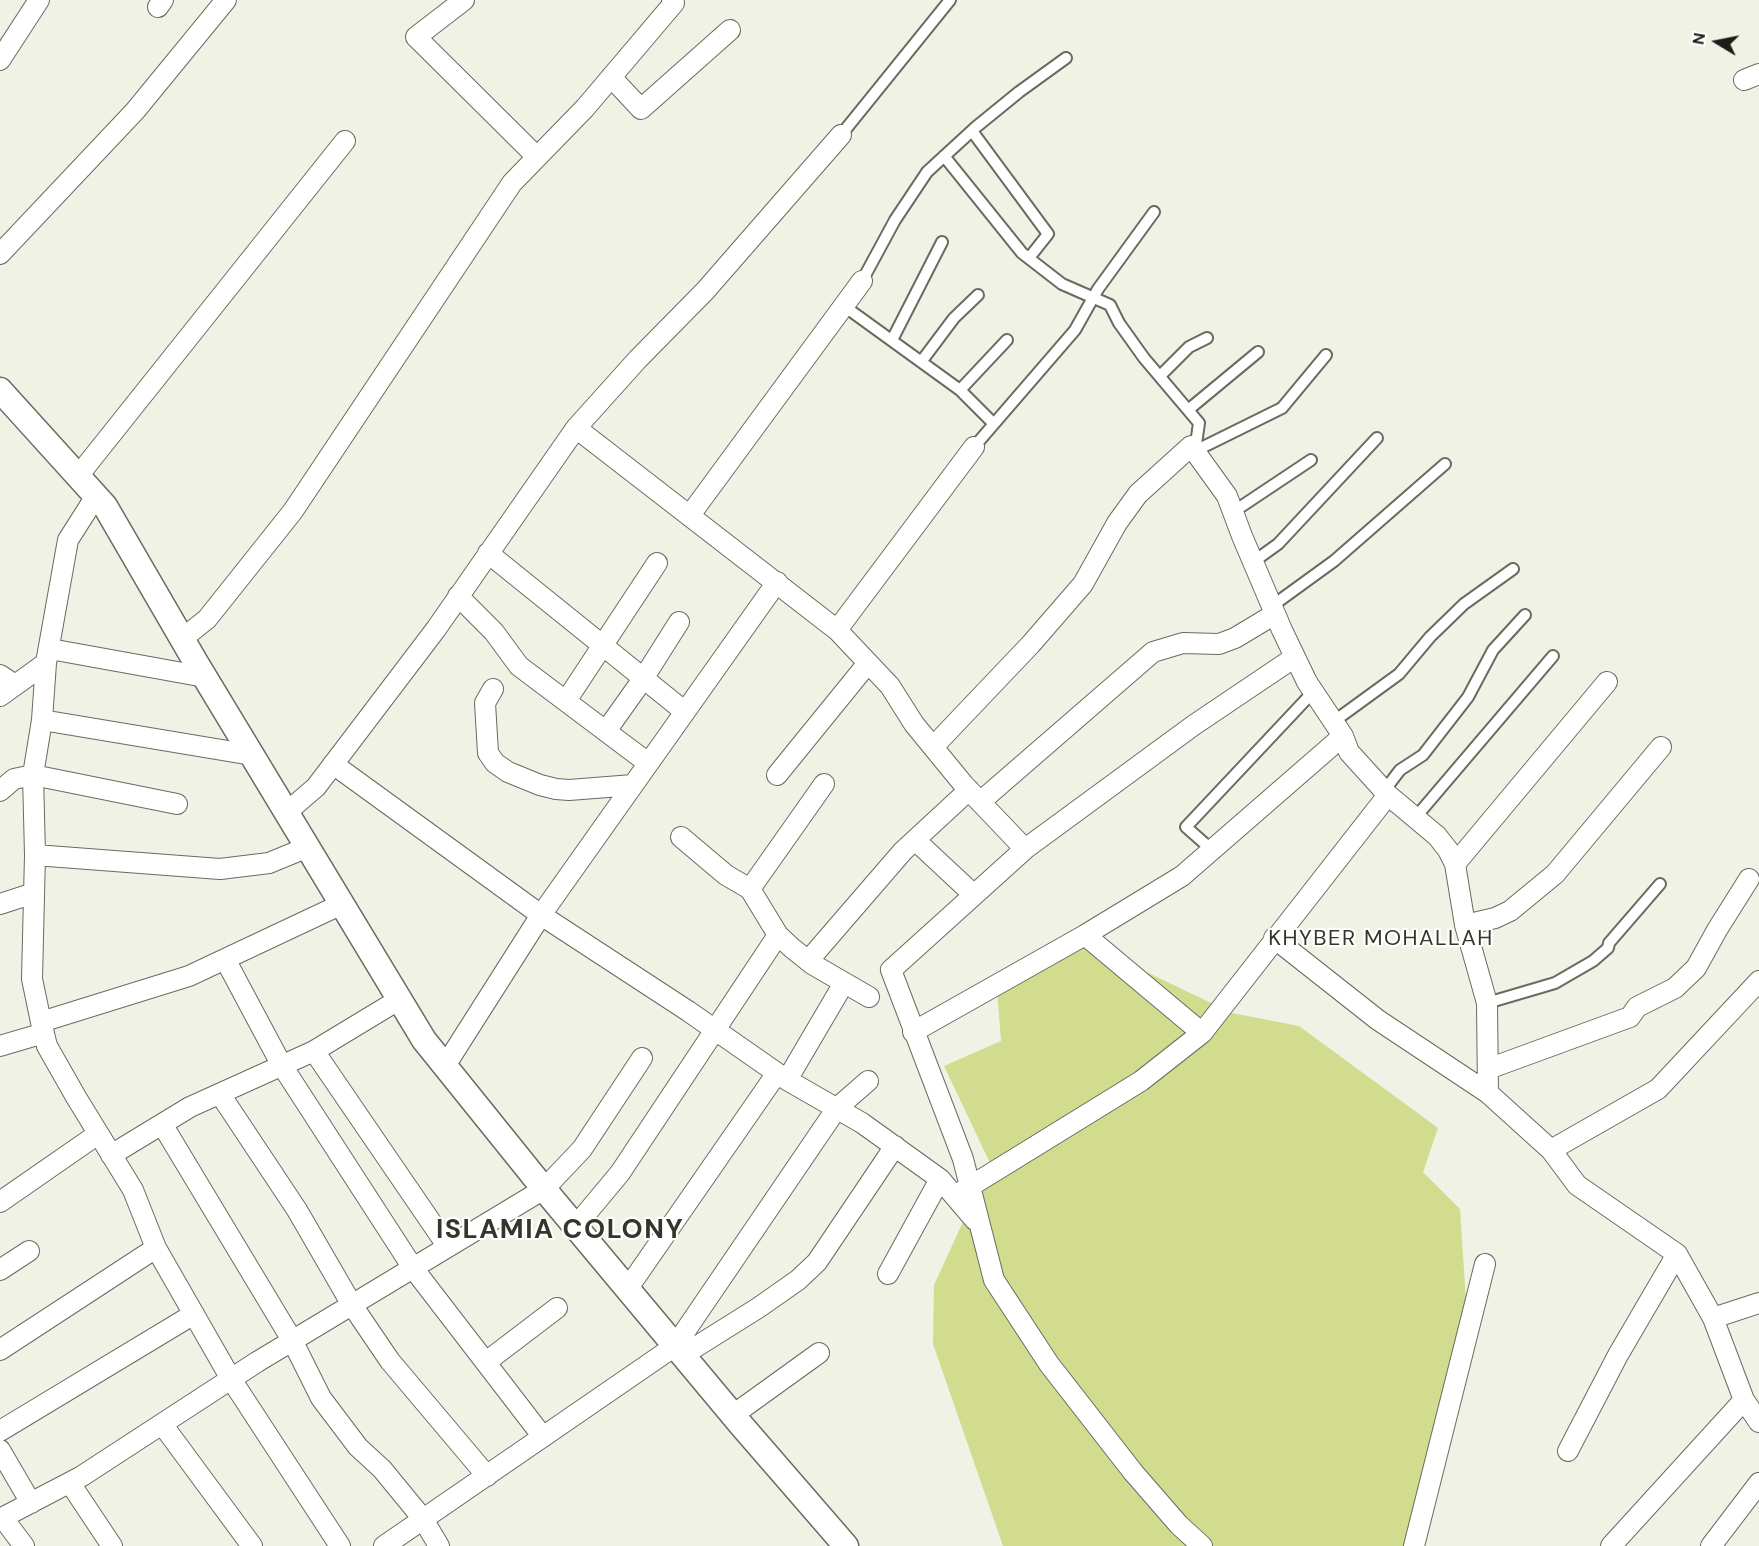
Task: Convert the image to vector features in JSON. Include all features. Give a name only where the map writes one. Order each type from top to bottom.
[{"type":"street","points":[[0,60],[39,0]]},
{"type":"street","points":[[0,255],[135,111],[226,0]]},
{"type":"street","points":[[464,0],[416,37],[537,157]]},
{"type":"street","points":[[182,639],[207,619],[293,511],[512,183],[585,108],[674,1]]},
{"type":"street","points":[[611,77],[641,109],[729,30]]},
{"type":"street","points":[[287,812],[316,787],[458,596],[576,428],[638,359],[705,291],[841,135]]},
{"type":"street","points":[[78,476],[345,141]]},
{"type":"street","points":[[690,515],[862,281]]},
{"type":"street","points":[[0,390],[105,506],[182,639],[424,1040],[544,1189],[838,1543]]},
{"type":"street","points":[[576,428],[837,630],[891,686],[914,724],[974,796],[1025,849]]},
{"type":"street","points":[[933,747],[1031,645],[1083,584],[1117,523],[1138,494],[1191,446],[1227,495],[1295,657],[1313,692],[1338,729],[1349,752],[1386,793],[1437,836],[1455,864],[1464,925],[1487,1003],[1488,1093]]},
{"type":"street","points":[[837,630],[974,447]]},
{"type":"street","points":[[96,496],[68,540],[48,656],[42,720],[33,775],[35,855],[32,979],[42,1028],[47,1046],[133,1190],[156,1248],[231,1379],[340,1546]]},
{"type":"street","points":[[488,553],[684,711]]},
{"type":"street","points":[[566,701],[657,563]]},
{"type":"street","points":[[445,1066],[542,915],[777,582]]},
{"type":"street","points":[[458,596],[494,632],[519,666],[648,763]]},
{"type":"street","points":[[808,961],[915,840],[974,796],[1153,652],[1183,643],[1218,644],[1236,638],[1274,610]]},
{"type":"street","points":[[606,731],[643,679],[679,622]]},
{"type":"street","points":[[5,685],[48,656],[205,677]]},
{"type":"street","points":[[1202,1546],[1179,1525],[1133,1472],[1049,1364],[994,1280],[979,1224],[962,1191],[963,1159],[891,970],[1025,849],[1194,725],[1295,657]]},
{"type":"street","points":[[777,776],[868,663]]},
{"type":"street","points":[[1455,864],[1607,682]]},
{"type":"street","points":[[492,689],[485,703],[488,753],[495,763],[508,772],[556,789],[633,785]]},
{"type":"street","points":[[42,720],[252,755]]},
{"type":"street","points":[[914,1032],[1086,935],[1182,876],[1338,729]]},
{"type":"street","points":[[1464,925],[1510,912],[1555,874],[1661,747]]},
{"type":"street","points":[[333,764],[542,915],[782,1076],[862,1123],[940,1179],[962,1191]]},
{"type":"street","points":[[0,791],[14,779],[33,775],[177,804]]},
{"type":"street","points":[[750,889],[824,784]]},
{"type":"street","points":[[962,1191],[1141,1081],[1202,1034],[1386,793]]},
{"type":"street","points":[[681,837],[726,874],[750,889],[778,935],[808,961],[869,997]]},
{"type":"street","points":[[915,840],[974,895]]},
{"type":"street","points":[[35,855],[220,869],[269,863],[308,847]]},
{"type":"street","points":[[1488,1069],[1630,1017],[1637,1007],[1675,988],[1696,968],[1749,879]]},
{"type":"street","points":[[0,904],[34,893]]},
{"type":"street","points":[[0,1046],[42,1028],[189,976],[342,904]]},
{"type":"street","points":[[576,1227],[620,1173],[778,935]]},
{"type":"street","points":[[1086,935],[1202,1034]]},
{"type":"street","points":[[1274,938],[1378,1020],[1488,1093],[1551,1150],[1577,1185],[1677,1254],[1713,1318],[1744,1400],[1759,1422]]},
{"type":"street","points":[[225,958],[281,1064],[413,1268],[543,1437]]},
{"type":"street","points":[[1551,1150],[1658,1089],[1759,981]]},
{"type":"street","points":[[628,1288],[782,1076],[844,982]]},
{"type":"street","points":[[111,1155],[190,1107],[314,1051],[400,999]]},
{"type":"street","points":[[314,1051],[448,1246]]},
{"type":"street","points":[[24,1546],[2,1519],[70,1483],[292,1340],[544,1189],[582,1149],[642,1058]]},
{"type":"street","points":[[679,1351],[837,1108],[868,1081]]},
{"type":"street","points":[[220,1094],[297,1210],[352,1305],[390,1361],[487,1476]]},
{"type":"street","points":[[162,1124],[292,1340],[321,1398],[358,1447],[382,1469],[423,1519],[439,1546]]},
{"type":"street","points":[[0,1202],[98,1134]]},
{"type":"street","points":[[384,1546],[543,1437],[679,1351],[758,1308],[798,1280],[817,1262],[895,1146]]},
{"type":"street","points":[[888,1274],[940,1179]]},
{"type":"street","points":[[0,1350],[156,1248]]},
{"type":"street","points":[[0,1270],[29,1251]]},
{"type":"street","points":[[1568,1451],[1617,1355],[1677,1254]]},
{"type":"street","points":[[1414,1546],[1485,1264]]},
{"type":"street","points":[[1713,1318],[1759,1303]]},
{"type":"street","points":[[486,1362],[557,1308]]},
{"type":"street","points":[[0,1431],[194,1314]]},
{"type":"street","points":[[733,1415],[819,1353]]},
{"type":"street","points":[[1611,1546],[1744,1400]]},
{"type":"street","points":[[162,1424],[252,1546]]},
{"type":"street","points":[[0,1450],[31,1503]]},
{"type":"street","points":[[70,1483],[112,1546]]},
{"type":"street","points":[[1711,1546],[1759,1483]]},
{"type":"lane","points":[[841,135],[950,0]]},
{"type":"lane","points":[[862,281],[895,220],[927,172],[972,130],[1066,58]]},
{"type":"lane","points":[[972,130],[1048,234],[1029,258]]},
{"type":"lane","points":[[944,156],[1022,253],[1062,284],[1110,305],[1119,323],[1199,423],[1195,451]]},
{"type":"lane","points":[[974,447],[1075,330],[1093,298],[1154,212]]},
{"type":"lane","points":[[892,340],[942,242]]},
{"type":"lane","points":[[921,362],[954,318],[978,295]]},
{"type":"lane","points":[[844,306],[960,390],[993,423]]},
{"type":"lane","points":[[1160,376],[1189,348],[1207,338]]},
{"type":"lane","points":[[960,390],[1007,340]]},
{"type":"lane","points":[[1188,410],[1258,352]]},
{"type":"lane","points":[[1195,451],[1282,408],[1326,355]]},
{"type":"lane","points":[[1254,562],[1278,544],[1377,438]]},
{"type":"lane","points":[[1233,513],[1311,460]]},
{"type":"lane","points":[[1274,610],[1445,464]]},
{"type":"lane","points":[[1338,729],[1399,674],[1430,637],[1464,604],[1513,569]]},
{"type":"lane","points":[[1386,793],[1400,770],[1423,755],[1468,697],[1493,650],[1525,615]]},
{"type":"lane","points":[[1415,818],[1553,656]]},
{"type":"lane","points":[[1212,850],[1186,826],[1313,692]]},
{"type":"lane","points":[[1487,1003],[1555,983],[1593,961],[1608,948],[1609,943],[1660,884]]},
{"type":"green space","points":[[1088,944],[1232,1013],[1299,1026],[1438,1128],[1423,1172],[1460,1209],[1466,1301],[1406,1546],[1003,1546],[933,1344],[934,1285],[990,1163],[944,1066],[1001,1041],[997,989]]},
{"type":"district","name":"KHYBER MOHALLAH","points":[[1381,939]]},
{"type":"district","name":"ISLAMIA COLONY","points":[[560,1231]]}]
